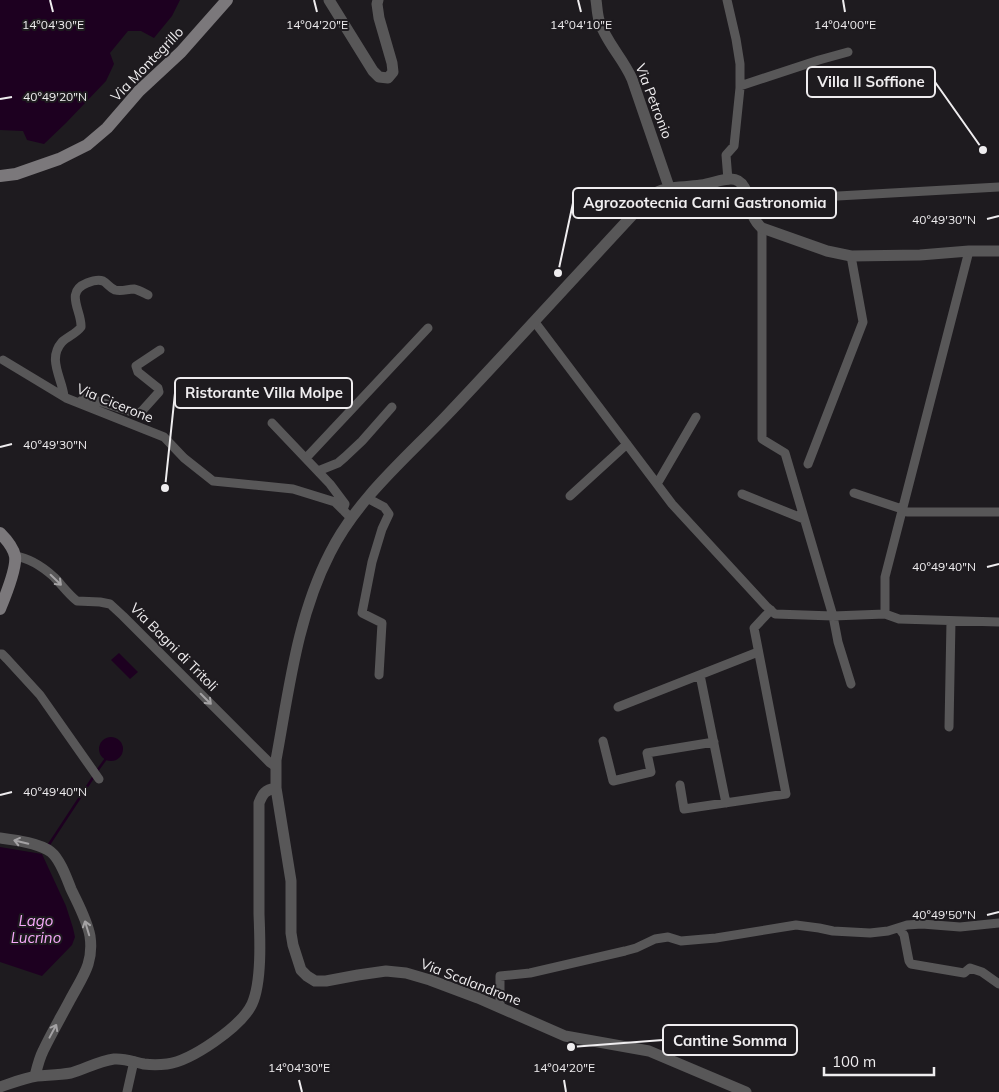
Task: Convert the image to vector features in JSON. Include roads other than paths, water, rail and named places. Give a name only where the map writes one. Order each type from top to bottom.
[{"type":"main road","name":"Via Montegrillo","points":[[0,176],[16,174],[59,159],[87,145],[107,128],[139,91],[181,52],[227,0]]},
{"type":"main road","points":[[0,609],[15,562],[13,550],[4,537]]},
{"type":"street","points":[[329,0],[373,71],[379,77],[388,78],[393,72],[392,63],[380,18],[378,0]]},
{"type":"street","name":"Via Petronio","points":[[596,0],[598,18],[602,29],[626,66],[632,79],[669,187]]},
{"type":"street","points":[[727,0],[740,64],[740,86],[734,146],[726,155],[728,180]]},
{"type":"street","points":[[740,86],[848,52]]},
{"type":"street","points":[[0,1087],[35,1076],[70,1073],[104,1061],[116,1059],[146,1064],[167,1064],[179,1061],[205,1047],[245,1015],[252,1004],[256,991],[260,945],[259,803],[268,789],[276,788],[276,760],[299,637],[313,590],[347,514],[367,498],[447,415],[652,194],[669,187],[702,185],[733,179],[744,187],[753,218],[762,228],[827,251],[851,256],[999,251]]},
{"type":"street","points":[[749,201],[999,187]]},
{"type":"street","points":[[762,228],[762,439],[785,453],[833,616],[838,642],[852,684]]},
{"type":"street","points":[[885,614],[885,577],[969,251]]},
{"type":"street","points":[[808,464],[863,322],[851,256]]},
{"type":"street","points":[[64,396],[56,366],[56,353],[66,338],[81,327],[75,296],[82,285],[100,280],[104,281],[112,289],[122,291],[134,289],[148,295]]},
{"type":"street","points":[[534,320],[672,504],[775,614],[833,616],[885,614],[899,619],[999,622]]},
{"type":"street","points":[[306,458],[428,328]]},
{"type":"street","points":[[79,403],[85,397],[135,413],[142,412],[159,392],[158,388],[138,372],[136,366],[160,350]]},
{"type":"street","name":"Via Cicerone","points":[[3,360],[64,396],[164,437],[184,458],[213,481],[293,490],[335,502],[347,514]]},
{"type":"street","points":[[318,471],[338,463],[346,457],[392,407]]},
{"type":"street","points":[[657,484],[696,417]]},
{"type":"street","points":[[272,423],[330,484],[345,504],[347,514]]},
{"type":"street","points":[[570,496],[627,444]]},
{"type":"street","points":[[854,493],[907,512],[999,512]]},
{"type":"street","points":[[742,494],[804,519]]},
{"type":"street","points":[[367,498],[384,507],[389,514],[382,529],[372,562],[362,613],[382,623],[379,675]]},
{"type":"street","name":"Via Bagni di Tritoli","points":[[14,556],[24,558],[46,571],[77,600],[110,604],[276,767]]},
{"type":"street","points":[[680,785],[684,809],[786,794],[754,628],[771,610]]},
{"type":"street","points":[[949,727],[951,621]]},
{"type":"street","points":[[618,707],[758,652]]},
{"type":"street","points":[[0,654],[7,659],[40,695],[96,775]]},
{"type":"street","points":[[700,675],[726,803]]},
{"type":"street","points":[[603,741],[613,781],[651,772],[647,753],[714,742]]},
{"type":"street","name":"Via Scalandrone","points":[[276,788],[291,881],[291,933],[301,970],[307,976],[315,980],[326,981],[386,971],[406,973],[430,980],[565,1036],[649,1051],[746,1092]]},
{"type":"street","points":[[0,838],[22,842],[47,850],[56,857],[90,935],[90,958],[84,976],[42,1053],[35,1076]]},
{"type":"street","points":[[500,1008],[500,976],[530,974],[636,948],[655,939],[668,937],[680,941],[716,938],[796,925],[834,931],[870,933],[922,924],[960,927],[999,923]]},
{"type":"street","points":[[899,928],[904,935],[909,961],[912,964],[964,973],[970,968],[982,972],[999,984]]},
{"type":"street","points":[[127,1092],[134,1061]]},
{"type":"water","points":[[0,0],[180,0],[172,16],[154,38],[141,31],[128,31],[110,53],[114,64],[106,81],[44,144],[27,140],[23,131],[0,130]]},
{"type":"water","points":[[119,653],[138,672],[130,679],[111,660]]},
{"type":"water","points":[[111,737],[120,740],[123,749],[120,758],[111,761],[102,758],[99,749],[102,740]]},
{"type":"water","name":"Lago Lucrino","points":[[0,847],[42,854],[66,906],[75,937],[72,945],[42,976],[0,962]]},
{"type":"waterway","points":[[97,771],[105,760]]},
{"type":"waterway","points":[[48,846],[94,776]]},
{"type":"place","name":"Villa Il Soffione","points":[[983,150]]},
{"type":"place","name":"Agrozootecnia Carni Gastronomia","points":[[558,273]]},
{"type":"place","name":"Ristorante Villa Molpe","points":[[165,488]]},
{"type":"place","name":"Cantine Somma","points":[[571,1047]]}]
